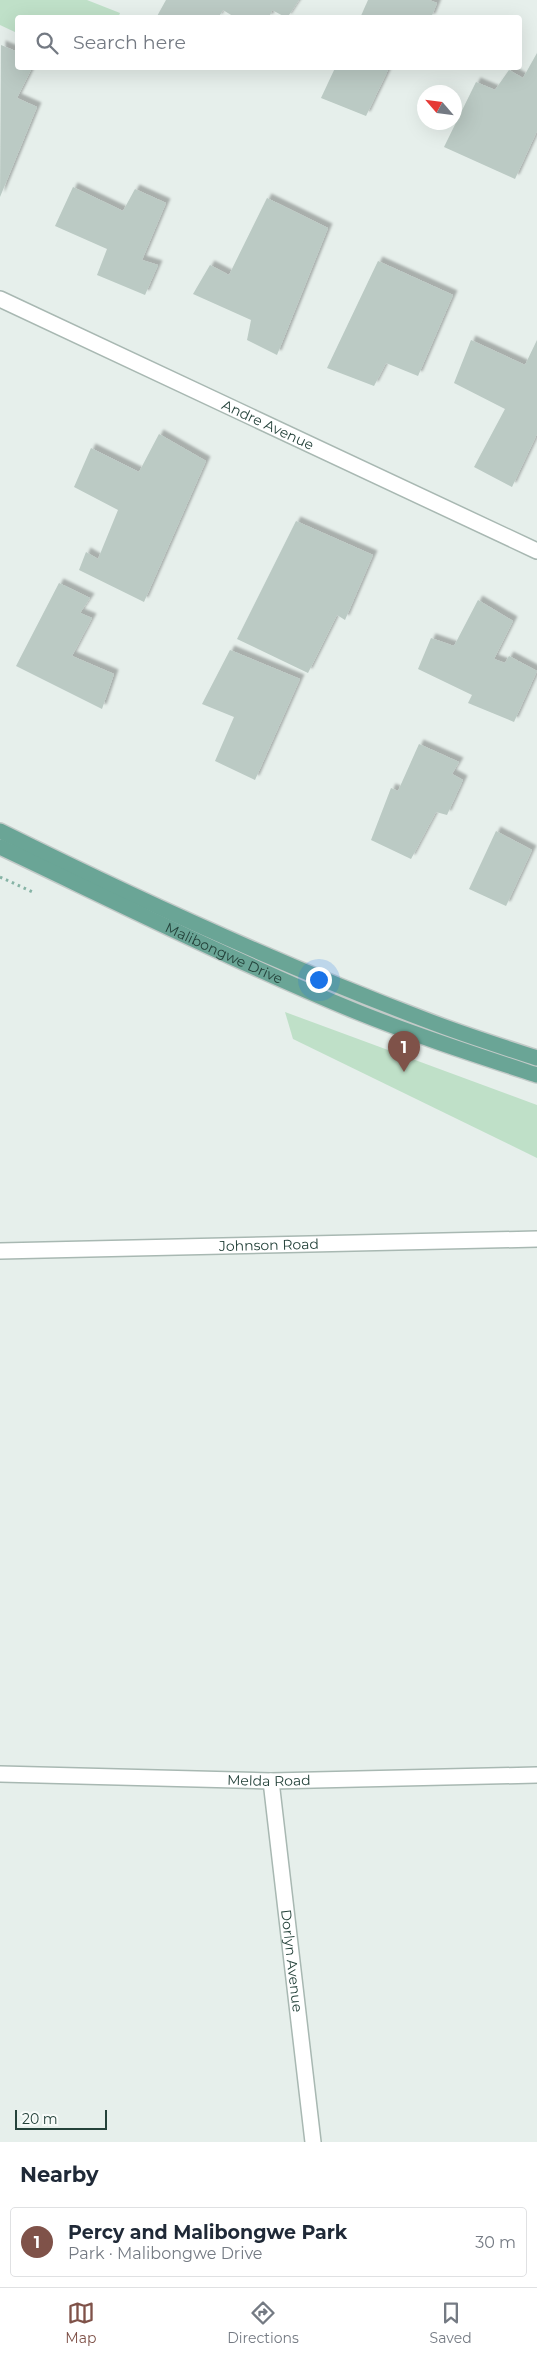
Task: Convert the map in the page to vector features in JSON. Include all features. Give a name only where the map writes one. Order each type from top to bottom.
[{"type":"main road","name":"Malibongwe Drive","points":[[0,831],[206,927],[366,997],[428,1021],[537,1058]]},
{"type":"main road","name":"Malibongwe Drive","points":[[0,847],[198,942],[355,1011],[427,1038],[537,1075]]},
{"type":"street","name":"Andre Avenue","points":[[0,299],[537,551]]},
{"type":"street","name":"Johnson Road","points":[[0,1251],[537,1239]]},
{"type":"street","name":"Melda Road","points":[[0,1774],[271,1781],[537,1775]]},
{"type":"street","name":"Dorlyn Avenue","points":[[271,1781],[313,2142]]},
{"type":"green space","points":[[0,0],[87,0],[120,13],[119,15],[15,15],[15,32],[0,25]]},
{"type":"green space","points":[[285,1012],[537,1105],[537,1158],[293,1039]]},
{"type":"building","points":[[166,0],[299,0],[289,15],[281,15],[272,10],[270,15],[231,15],[223,10],[220,15],[158,15]]},
{"type":"building","points":[[368,0],[429,0],[437,3],[432,15],[361,15]]},
{"type":"building","points":[[1,45],[15,51],[15,70],[31,70],[17,98],[37,107],[0,197]]},
{"type":"building","points":[[537,53],[537,131],[515,179],[444,147],[452,130],[462,130],[462,110],[476,82],[495,90],[509,70],[523,78]]},
{"type":"building","points":[[334,70],[388,70],[366,116],[321,98]]},
{"type":"building","points":[[73,187],[123,211],[135,189],[166,203],[142,260],[158,265],[145,295],[97,275],[107,249],[55,226]]},
{"type":"building","points":[[267,198],[328,228],[277,355],[247,340],[251,320],[193,294],[210,265],[229,275]]},
{"type":"building","points":[[378,261],[453,295],[418,376],[386,363],[374,386],[327,368]]},
{"type":"building","points":[[471,340],[525,365],[537,340],[537,434],[512,487],[474,467],[505,409],[454,383]]},
{"type":"building","points":[[159,434],[206,461],[144,602],[79,570],[86,552],[98,559],[118,510],[74,487],[91,448],[139,472]]},
{"type":"building","points":[[296,521],[373,555],[345,620],[337,615],[308,673],[237,639]]},
{"type":"building","points":[[59,583],[90,598],[80,613],[92,618],[72,656],[114,674],[102,709],[16,666]]},
{"type":"building","points":[[478,600],[513,621],[494,659],[505,663],[509,656],[537,671],[514,722],[468,703],[472,695],[418,669],[431,638],[454,646]]},
{"type":"building","points":[[230,650],[300,679],[255,780],[215,761],[234,717],[202,704]]},
{"type":"building","points":[[419,744],[459,762],[452,774],[463,780],[447,815],[436,812],[411,859],[371,840],[391,788],[398,791]]},
{"type":"building","points":[[496,831],[532,850],[506,906],[469,889]]},
{"type":"place","name":"Percy and Malibongwe Park","points":[[404,1072]]}]
